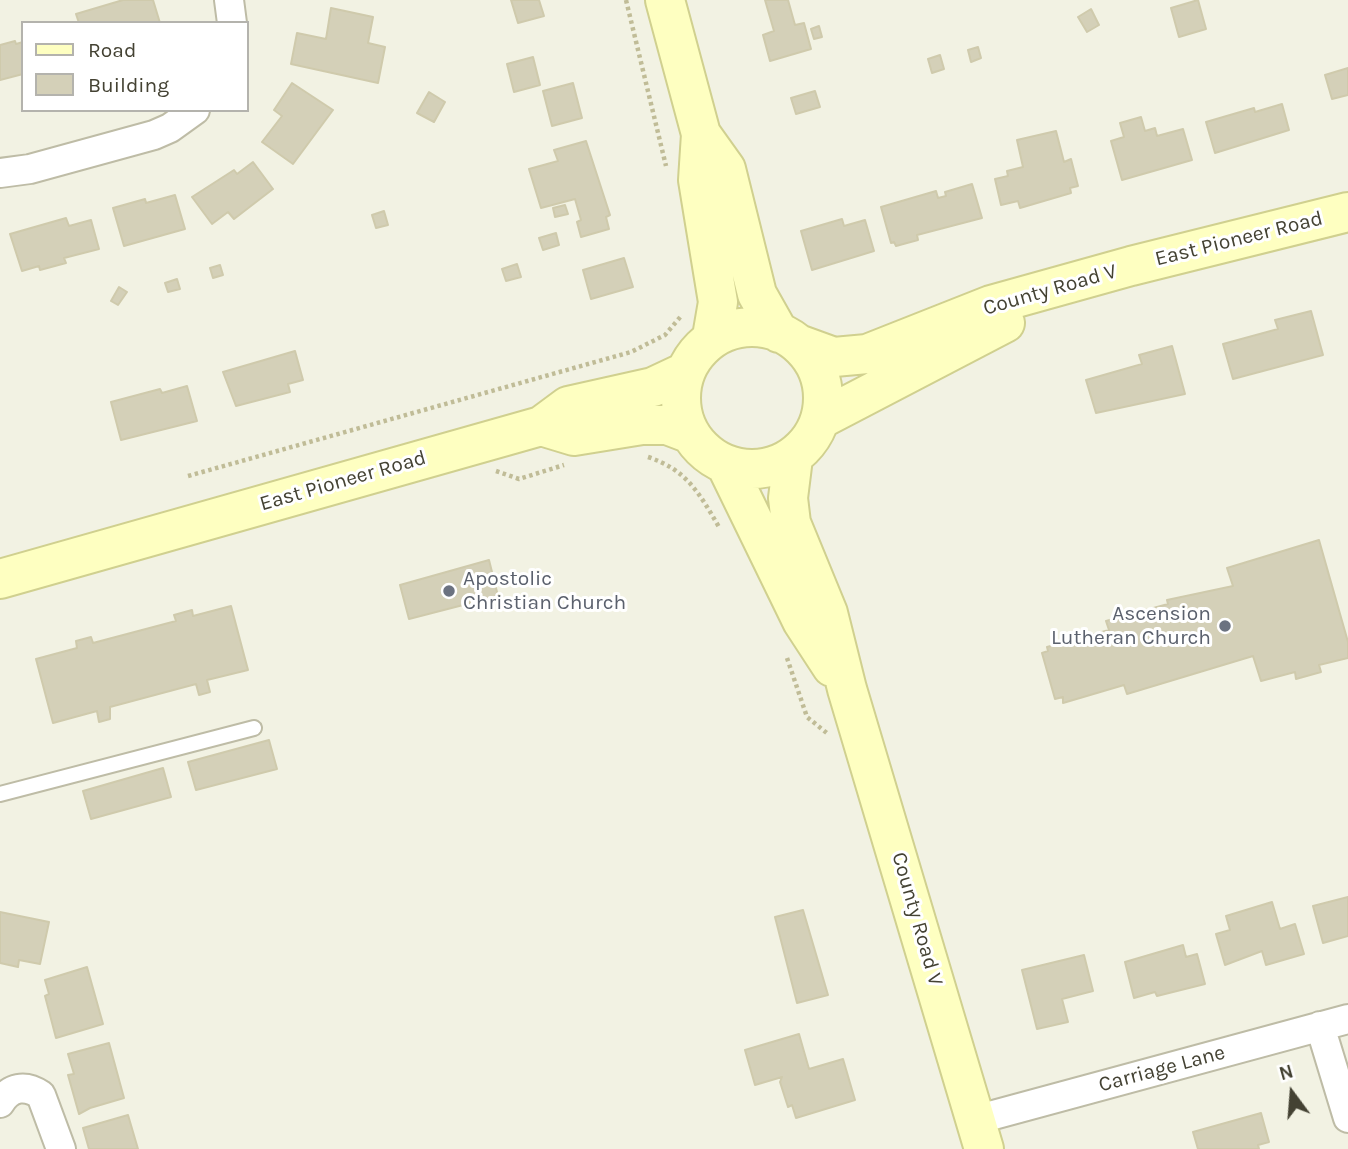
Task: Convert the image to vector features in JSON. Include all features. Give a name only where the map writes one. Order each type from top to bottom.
[{"type":"main road","points":[[665,0],[701,134],[698,180],[718,302],[712,337]]},
{"type":"main road","points":[[701,134],[726,169],[757,294],[820,378],[821,419],[810,442],[793,458],[777,464],[728,468],[704,453],[688,433],[682,410],[685,372],[697,351],[712,337],[734,329],[760,327],[790,339]]},
{"type":"main road","name":"East Pioneer Road","points":[[1131,266],[1348,212]]},
{"type":"main road","name":"County Road V","points":[[790,339],[834,357],[867,354],[991,305],[1131,266]]},
{"type":"main road","name":"County Road V","points":[[821,419],[1002,325],[1131,266]]},
{"type":"main road","points":[[541,426],[568,406],[653,387],[685,372]]},
{"type":"main road","points":[[541,426],[573,436],[642,425],[667,425],[688,433]]},
{"type":"main road","name":"East Pioneer Road","points":[[0,579],[541,426]]},
{"type":"main road","name":"County Road V","points":[[793,458],[788,498],[791,523],[828,613],[847,689],[979,1134]]},
{"type":"main road","name":"County Road V","points":[[728,468],[802,621],[847,689]]},
{"type":"street","points":[[229,0],[232,21]]},
{"type":"street","points":[[0,173],[30,169],[154,135],[170,128],[192,112]]},
{"type":"street","name":"Carriage Lane","points":[[979,1134],[1348,1019]]},
{"type":"street","points":[[1321,1026],[1348,1118]]},
{"type":"street","points":[[0,1103],[11,1091],[18,1088],[26,1088],[41,1095],[61,1149]]},
{"type":"lane","points":[[0,794],[254,728]]},
{"type":"path","points":[[626,0],[668,176]]},
{"type":"path","points":[[188,476],[631,352],[665,335],[682,316],[685,305]]},
{"type":"path","points":[[638,454],[673,465],[699,493],[725,537]]},
{"type":"path","points":[[519,479],[577,462]]},
{"type":"path","points":[[783,648],[807,718]]},
{"type":"building","points":[[123,0],[153,0],[159,21],[78,21],[76,14]]},
{"type":"building","points":[[511,0],[539,0],[544,16],[518,23]]},
{"type":"building","points":[[765,0],[788,0],[795,25],[804,23],[811,49],[770,61],[763,35],[774,31]]},
{"type":"building","points":[[1198,0],[1206,29],[1179,37],[1171,8]]},
{"type":"building","points":[[331,8],[373,17],[368,43],[385,47],[378,83],[291,64],[297,33],[326,39]]},
{"type":"building","points":[[1091,9],[1099,25],[1087,32],[1078,17]]},
{"type":"building","points":[[819,26],[822,37],[814,39],[811,29]]},
{"type":"building","points":[[15,41],[16,44],[21,43],[21,75],[0,80],[0,45]]},
{"type":"building","points":[[978,47],[981,58],[971,62],[968,50]]},
{"type":"building","points":[[940,55],[944,69],[932,73],[928,59]]},
{"type":"building","points":[[533,57],[540,85],[514,92],[507,64]]},
{"type":"building","points":[[1348,68],[1348,95],[1332,99],[1325,75]]},
{"type":"building","points":[[292,83],[333,110],[293,164],[262,142],[282,116],[274,110]]},
{"type":"building","points":[[573,83],[582,118],[552,126],[543,91]]},
{"type":"building","points":[[815,91],[820,107],[796,114],[791,98]]},
{"type":"building","points":[[429,92],[445,102],[434,122],[417,113]]},
{"type":"building","points":[[1282,104],[1289,130],[1215,153],[1206,122],[1254,108],[1255,112]]},
{"type":"building","points":[[1141,117],[1145,131],[1155,128],[1157,136],[1183,129],[1192,160],[1122,180],[1111,141],[1124,137],[1120,123]]},
{"type":"building","points":[[1056,131],[1064,162],[1071,159],[1078,186],[1070,188],[1071,193],[1020,208],[1018,201],[1001,205],[995,179],[1008,176],[1007,171],[1023,167],[1017,140]]},
{"type":"building","points":[[586,141],[610,215],[606,217],[609,229],[581,237],[577,222],[581,220],[575,199],[541,208],[529,169],[558,161],[554,150]]},
{"type":"building","points":[[253,162],[273,189],[234,219],[228,212],[212,224],[192,197],[234,170],[237,174]]},
{"type":"building","points":[[972,184],[982,218],[917,235],[918,240],[896,246],[894,242],[891,243],[881,207],[936,191],[938,198],[946,196],[945,192]]},
{"type":"building","points":[[175,195],[185,229],[124,246],[113,208],[145,199],[146,203]]},
{"type":"building","points":[[565,205],[568,214],[555,217],[553,208]]},
{"type":"building","points":[[384,211],[388,225],[376,228],[372,215]]},
{"type":"building","points":[[66,218],[69,226],[91,220],[99,249],[64,258],[66,263],[40,270],[39,266],[22,271],[10,234]]},
{"type":"building","points":[[842,219],[844,226],[865,220],[874,251],[812,270],[801,231]]},
{"type":"building","points":[[556,233],[559,245],[543,250],[539,238]]},
{"type":"building","points":[[624,258],[633,287],[591,299],[583,270]]},
{"type":"building","points":[[517,264],[521,277],[506,281],[502,269]]},
{"type":"building","points":[[220,265],[223,275],[213,278],[210,268]]},
{"type":"building","points":[[177,279],[180,289],[168,292],[165,283]]},
{"type":"building","points":[[119,287],[127,292],[118,305],[111,301]]},
{"type":"building","points":[[1311,311],[1323,355],[1233,379],[1223,344],[1278,329],[1275,320]]},
{"type":"building","points":[[1172,346],[1185,394],[1096,413],[1086,380],[1142,364],[1139,355]]},
{"type":"building","points":[[295,351],[303,380],[288,384],[290,392],[236,406],[223,372]]},
{"type":"building","points":[[187,386],[197,421],[121,440],[111,402],[160,389],[162,393]]},
{"type":"building","name":"Ascension Lutheran Church","points":[[1319,540],[1348,642],[1348,658],[1319,665],[1321,672],[1296,679],[1295,672],[1261,681],[1253,656],[1127,694],[1124,685],[1063,703],[1063,697],[1055,699],[1042,653],[1048,651],[1047,647],[1109,630],[1106,621],[1168,604],[1167,600],[1233,586],[1227,568]]},
{"type":"building","name":"Apostolic Christian Church","points":[[489,560],[498,596],[409,619],[400,585]]},
{"type":"building","points":[[231,606],[248,670],[207,680],[210,692],[199,695],[196,684],[110,707],[110,719],[99,722],[97,711],[53,723],[36,659],[77,648],[76,641],[91,637],[93,643],[176,621],[174,615],[192,610],[193,616]]},
{"type":"building","points":[[269,740],[277,769],[196,790],[188,762]]},
{"type":"building","points":[[163,768],[171,797],[91,819],[83,791]]},
{"type":"building","points":[[1348,897],[1348,936],[1323,943],[1313,906]]},
{"type":"building","points":[[1272,902],[1280,929],[1295,924],[1304,954],[1266,965],[1262,951],[1225,965],[1216,934],[1230,930],[1226,916]]},
{"type":"building","points":[[803,910],[828,995],[797,1003],[775,917]]},
{"type":"building","points":[[0,912],[49,922],[40,964],[19,960],[18,967],[0,963]]},
{"type":"building","points":[[1183,945],[1186,957],[1197,954],[1205,984],[1157,996],[1155,992],[1134,998],[1125,962]]},
{"type":"building","points":[[1084,955],[1093,991],[1062,999],[1068,1022],[1037,1029],[1022,970]]},
{"type":"building","points":[[87,967],[103,1024],[56,1038],[45,996],[49,994],[45,980]]},
{"type":"building","points":[[799,1034],[809,1069],[843,1059],[855,1100],[796,1118],[792,1105],[788,1107],[780,1082],[782,1077],[755,1085],[745,1050]]},
{"type":"building","points":[[109,1043],[124,1098],[79,1114],[68,1075],[74,1074],[68,1054]]},
{"type":"building","points":[[1261,1113],[1269,1142],[1258,1145],[1259,1149],[1198,1149],[1193,1132]]},
{"type":"building","points":[[128,1115],[138,1149],[89,1149],[83,1128]]},
{"type":"place","name":"Apostolic Christian Church","points":[[449,591]]},
{"type":"place","name":"Ascension Lutheran Church","points":[[1225,626]]}]
